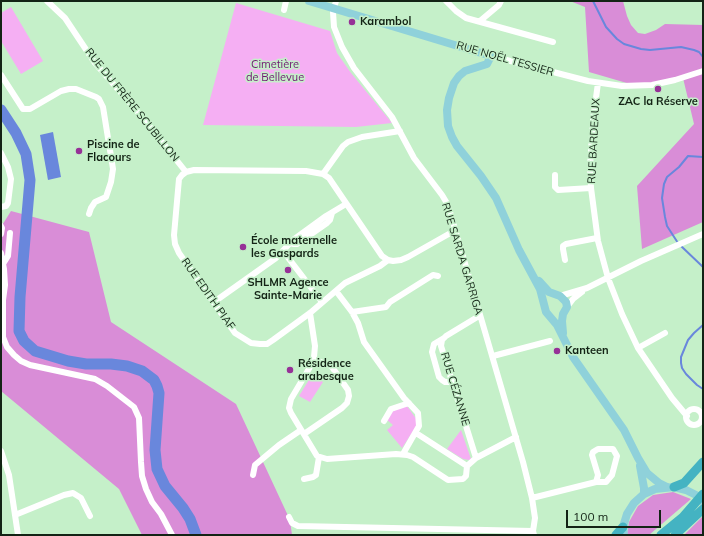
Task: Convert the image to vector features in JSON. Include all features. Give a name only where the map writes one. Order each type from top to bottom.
[{"type":"highway","points":[[670,487],[684,483],[703,462]]},
{"type":"highway","points":[[661,535],[683,517],[703,494]]},
{"type":"highway","points":[[675,535],[703,509]]},
{"type":"highway","points":[[616,535],[623,531]]},
{"type":"main road","name":"RUE NOËL TESSIER","points":[[309,1],[335,5],[491,56]]},
{"type":"main road","points":[[491,56],[487,64],[465,71],[456,79],[449,98],[448,126],[457,146],[481,176],[496,198],[519,250],[535,278],[543,298],[546,312],[563,335]]},
{"type":"main road","points":[[535,278],[549,292],[557,295],[566,302],[562,324],[566,345],[624,430],[647,473],[659,483],[686,490],[698,496],[703,502]]},
{"type":"main road","points":[[545,306],[548,299],[557,295]]},
{"type":"main road","points":[[550,316],[558,317],[565,311]]},
{"type":"main road","points":[[638,458],[642,473],[644,494]]},
{"type":"main road","points":[[623,531],[627,514],[634,503],[644,494],[655,489],[670,487]]},
{"type":"street","name":"RUE DU FRÈRE SCUBILLON","points":[[47,1],[64,18],[95,63],[143,118],[186,172]]},
{"type":"street","points":[[284,10],[286,1]]},
{"type":"street","points":[[446,1],[460,15],[553,42]]},
{"type":"street","points":[[480,21],[499,5],[501,1]]},
{"type":"street","name":"RUE SARDA GARRIGA","points":[[335,5],[334,27],[342,47],[354,68],[392,118],[414,158],[442,195],[451,216],[454,232],[516,437],[532,498],[535,518],[534,533]]},
{"type":"street","name":"RUE NOËL TESSIER","points":[[491,56],[560,75],[598,83],[622,86],[652,85],[675,80],[702,71]]},
{"type":"street","points":[[1,75],[23,110],[30,109],[61,91],[69,89],[76,88],[99,99],[103,107],[113,169],[112,182],[106,197],[95,202],[89,214]]},
{"type":"street","name":"RUE BARDEAUX","points":[[598,83],[590,167],[597,238],[608,278],[622,314],[638,348],[672,398],[687,416]]},
{"type":"street","points":[[323,174],[343,146],[348,142],[362,137],[400,131]]},
{"type":"street","points":[[1,153],[10,173],[11,185],[8,203],[6,206],[1,207]]},
{"type":"street","points":[[186,172],[194,170],[306,171],[323,174],[329,178],[382,256],[388,260],[401,260],[454,232]]},
{"type":"street","name":"RUE EDITH PIAF","points":[[186,172],[179,179],[174,235],[175,244],[179,253],[235,333],[251,343],[267,344],[310,313],[345,283],[380,266],[388,260]]},
{"type":"street","points":[[555,175],[555,187],[558,190],[591,188]]},
{"type":"street","points":[[214,302],[276,258],[290,243],[326,216],[346,204]]},
{"type":"street","points":[[1,226],[1,234]]},
{"type":"street","points":[[3,264],[8,256],[10,233]]},
{"type":"street","points":[[557,295],[587,288],[641,261],[700,235]]},
{"type":"street","points":[[565,260],[563,246],[566,244],[597,238]]},
{"type":"street","points":[[283,251],[322,302]]},
{"type":"street","points":[[1,253],[5,285],[3,300],[3,337],[7,347],[21,361],[30,365],[95,379],[107,386],[134,407],[139,418],[142,476],[152,502],[161,514],[172,535]]},
{"type":"street","points":[[352,312],[386,307],[390,302],[433,275],[438,276]]},
{"type":"street","points":[[565,311],[573,299],[587,288]]},
{"type":"street","points":[[336,291],[352,312],[358,323],[364,342],[418,413],[419,426],[403,454]]},
{"type":"street","points":[[310,313],[315,346],[314,360],[291,399],[290,404],[291,412],[302,432],[319,457],[327,459],[403,454],[413,457],[448,480],[463,479],[466,476],[467,466],[476,458],[516,437]]},
{"type":"street","name":"RUE CÉZANNE","points":[[476,458],[441,346],[444,338],[480,316]]},
{"type":"street","points":[[638,348],[665,333]]},
{"type":"street","points":[[444,338],[434,344],[432,352],[439,377],[446,382],[453,382]]},
{"type":"street","points":[[492,356],[550,341]]},
{"type":"street","points":[[253,475],[255,465],[279,445],[342,408],[347,403],[349,396],[348,390],[332,367],[328,364],[314,360]]},
{"type":"street","points":[[384,421],[390,409],[409,403]]},
{"type":"street","points":[[416,433],[467,466]]},
{"type":"street","points":[[532,498],[594,482],[606,482],[612,475],[617,456],[612,449],[598,449],[593,452],[592,455],[598,475],[594,482]]},
{"type":"street","points":[[1,451],[10,475],[18,535]]},
{"type":"street","points":[[304,479],[316,475],[319,457]]},
{"type":"street","points":[[15,515],[64,495],[73,493],[81,498],[90,516]]},
{"type":"street","points":[[289,517],[292,523],[298,526],[416,532],[534,533]]},
{"type":"green space","name":"Cimetière de Bellevue","points":[[236,3],[330,31],[337,53],[351,73],[392,123],[356,127],[203,125]]},
{"type":"green space","points":[[11,7],[43,61],[21,74],[1,41],[1,13]]},
{"type":"green space","points":[[312,375],[323,382],[310,402],[299,396]]},
{"type":"green space","points":[[407,406],[417,420],[417,425],[402,448],[387,430],[393,425],[387,420],[393,411]]},
{"type":"green space","points":[[461,430],[471,459],[469,460],[463,459],[447,449]]},
{"type":"shaded area","points":[[570,1],[623,1],[631,25],[638,33],[645,34],[656,30],[665,24],[703,25],[703,222],[642,249],[637,186],[694,124],[683,78],[637,86],[589,72],[585,7]]},
{"type":"shaded area","points":[[11,211],[89,232],[111,322],[236,404],[290,520],[292,535],[142,535],[119,489],[1,391],[1,227]]},
{"type":"shaded area","points":[[673,492],[691,499],[649,535],[627,535],[629,522],[638,506],[653,495]]},
{"type":"shaded area","points":[[703,516],[703,535],[684,535]]},
{"type":"water","name":"Piscine de Flacours","points":[[53,132],[61,177],[48,180],[40,135]]},
{"type":"waterway","points":[[593,1],[606,27],[624,44],[650,50],[681,47],[699,52],[703,57]]},
{"type":"waterway","points":[[1,110],[16,133],[26,154],[30,180],[20,297],[19,331],[24,341],[35,351],[68,361],[86,364],[111,364],[127,366],[142,371],[154,380],[159,393],[155,450],[157,469],[165,486],[190,519],[196,535]]},
{"type":"waterway","points":[[678,243],[667,226],[662,198],[664,184],[667,177],[679,167],[688,156],[703,157]]},
{"type":"waterway","points":[[681,246],[703,267]]},
{"type":"waterway","points":[[703,325],[688,340],[681,357],[682,368],[686,374],[703,389]]},
{"type":"place","name":"Karambol","points":[[352,22]]},
{"type":"place","name":"ZAC la Réserve","points":[[658,89]]},
{"type":"place","name":"Piscine de Flacours","points":[[79,151]]},
{"type":"place","name":"École maternelle les Gaspards","points":[[243,247]]},
{"type":"place","name":"SHLMR Agence Sainte-Marie","points":[[288,270]]},
{"type":"place","name":"Kanteen","points":[[557,351]]},
{"type":"place","name":"Résidence arabesque","points":[[290,370]]}]
